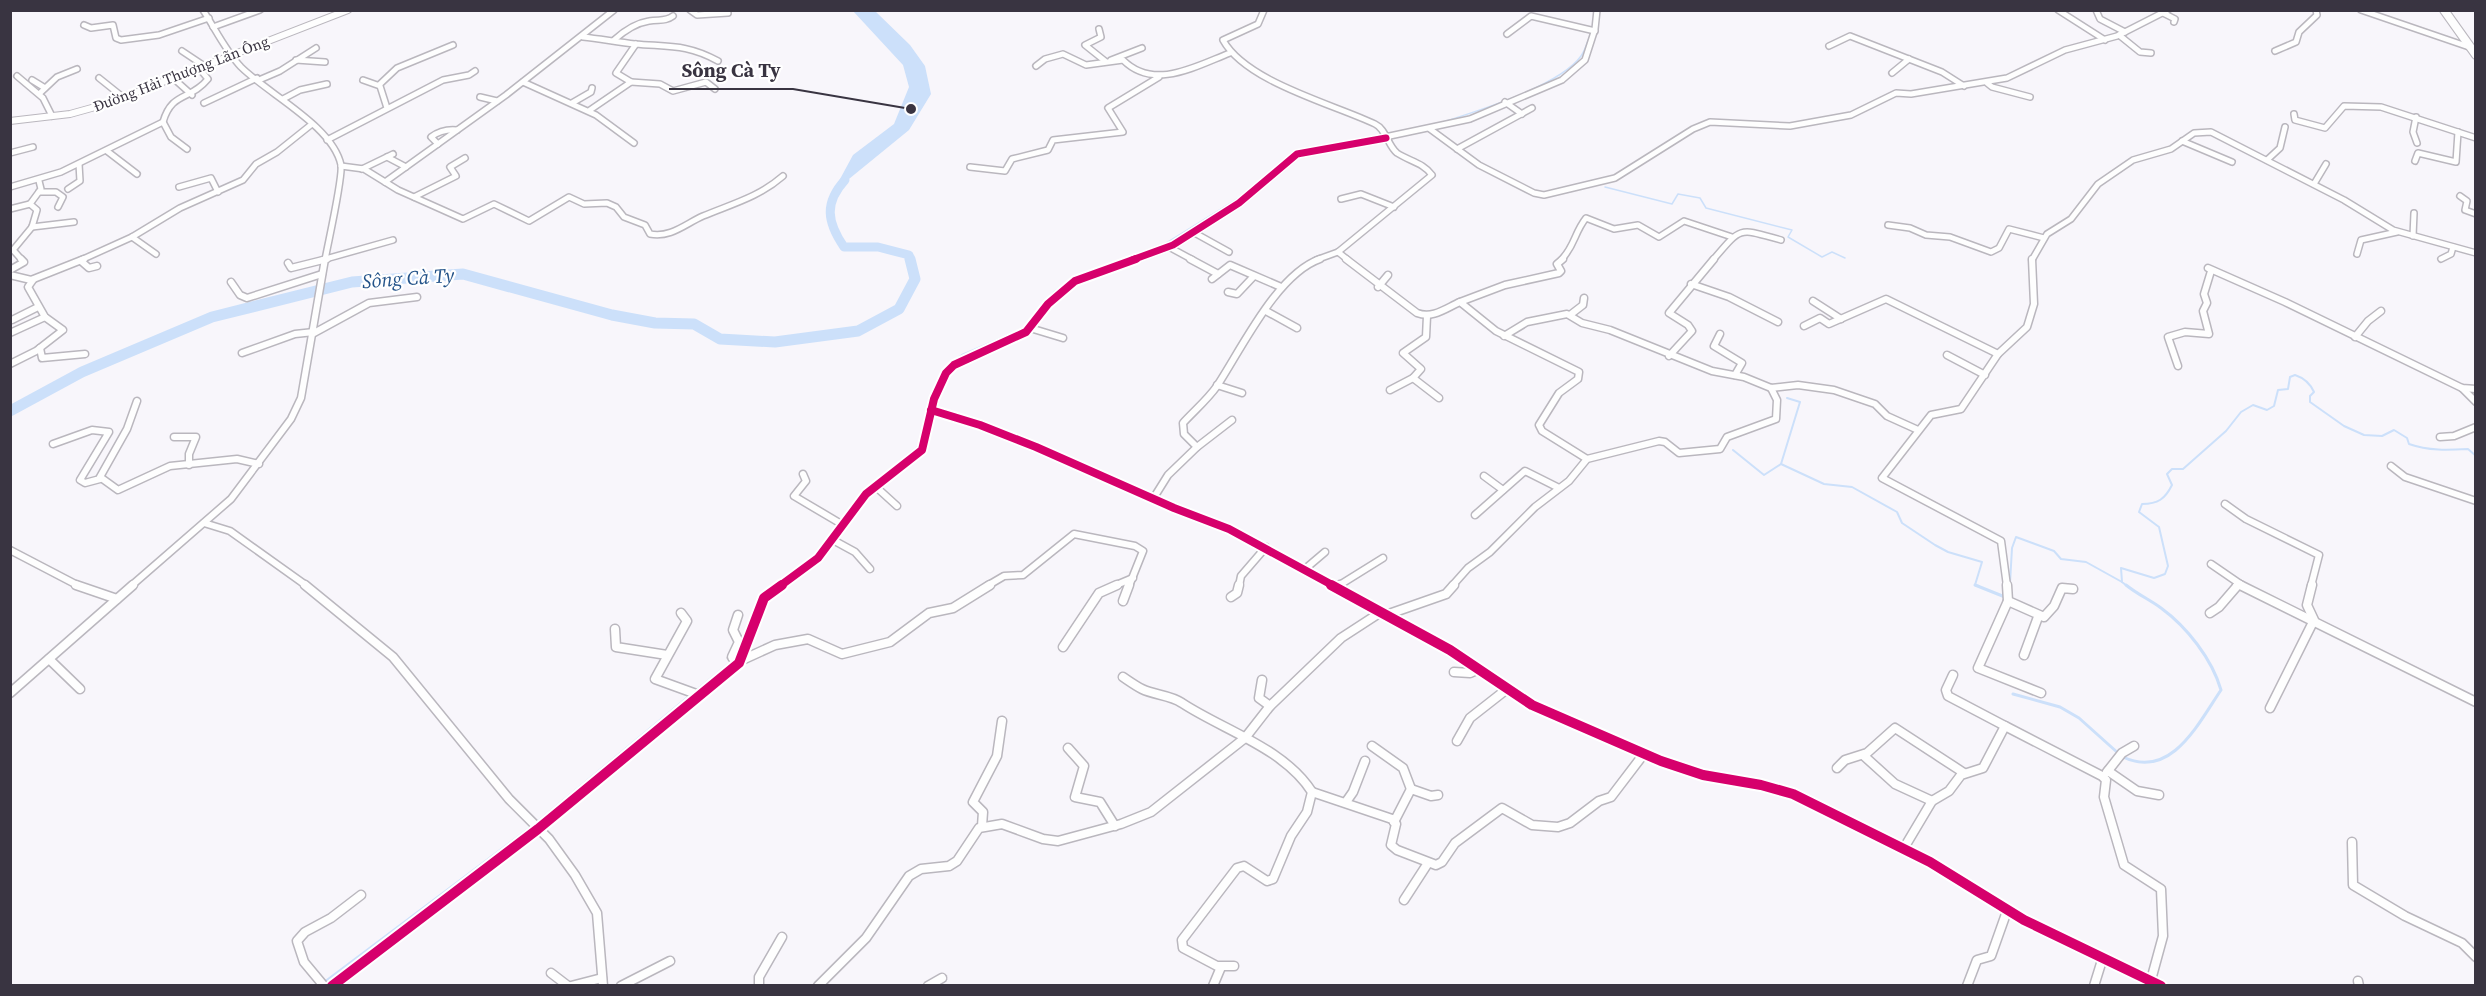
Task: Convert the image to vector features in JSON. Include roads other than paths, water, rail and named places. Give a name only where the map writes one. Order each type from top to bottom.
[{"type":"highway","points":[[2444,10],[2474,47]]},
{"type":"highway","points":[[2450,10],[2474,47],[2475,55]]},
{"type":"street","points":[[10,693],[235,495],[298,406],[314,333],[341,166],[327,140],[312,124],[230,55],[203,10]]},
{"type":"street","points":[[213,27],[260,10]]},
{"type":"street","name":"Đường Hải Thượng Lãn Ông","points":[[10,121],[84,111],[124,98],[200,66],[348,10]]},
{"type":"street","points":[[385,182],[583,37],[614,10]]},
{"type":"street","points":[[690,10],[699,16],[714,11],[728,13]]},
{"type":"street","points":[[1197,447],[1184,434],[1183,423],[1217,385],[1281,287],[1303,266],[1338,252],[1431,177],[1432,173],[1396,152],[1378,125],[1323,105],[1256,71],[1230,53],[1223,40],[1258,24],[1264,10]]},
{"type":"street","points":[[737,662],[764,598],[818,558],[832,540],[840,523],[875,486],[922,450],[931,410],[942,382],[954,365],[1030,328],[1048,304],[1074,281],[1169,247],[1239,203],[1297,154],[1331,150],[1467,120],[1556,82],[1573,72],[1585,61],[1597,10]]},
{"type":"street","points":[[2058,10],[2105,40]]},
{"type":"street","points":[[2096,10],[2100,19],[2122,34],[2140,52],[2151,53]]},
{"type":"street","points":[[2274,51],[2296,42],[2299,32],[2317,15],[2316,10]]},
{"type":"street","points":[[2361,10],[2474,47]]},
{"type":"street","points":[[1430,129],[1479,165],[1534,193],[1550,194],[1615,178],[1693,129],[1710,122],[1790,126],[1851,115],[1899,93],[1911,94],[2007,78],[2065,50],[2122,34],[2165,12],[2175,19],[2174,22]]},
{"type":"street","points":[[614,40],[630,26],[646,24],[656,19],[666,21],[673,16]]},
{"type":"street","points":[[1507,34],[1532,16],[1592,30]]},
{"type":"street","points":[[84,25],[92,28],[112,24],[116,38],[121,40],[159,35],[209,18]]},
{"type":"street","points":[[1099,28],[1101,37],[1085,45],[1108,61]]},
{"type":"street","points":[[1829,46],[1850,36],[1949,75],[1964,86]]},
{"type":"street","points":[[583,37],[636,44],[676,45],[698,50],[718,61]]},
{"type":"street","points":[[636,44],[616,73],[631,82],[660,84],[673,92],[706,82],[715,89]]},
{"type":"street","points":[[379,85],[397,68],[453,45]]},
{"type":"street","points":[[173,78],[203,100],[280,71],[316,48]]},
{"type":"street","points":[[1108,61],[1142,48]]},
{"type":"street","points":[[182,51],[200,66],[208,79],[194,94],[171,103],[166,110],[163,122],[171,137],[187,149]]},
{"type":"street","points":[[1036,66],[1044,60],[1061,54],[1086,65],[1124,60],[1130,69],[1159,76],[1174,75],[1230,53]]},
{"type":"street","points":[[1892,73],[1909,59]]},
{"type":"street","points":[[296,60],[326,62]]},
{"type":"street","points":[[40,93],[60,76],[77,69]]},
{"type":"street","points":[[327,140],[442,80],[469,75],[475,71]]},
{"type":"street","points":[[17,76],[40,93],[48,103],[52,116]]},
{"type":"street","points":[[970,167],[1005,171],[1012,159],[1048,150],[1053,140],[1123,132],[1108,108],[1159,76]]},
{"type":"street","points":[[99,78],[124,98]]},
{"type":"street","points":[[32,80],[45,88]]},
{"type":"street","points":[[363,80],[379,85]]},
{"type":"street","points":[[523,82],[590,110],[614,125],[633,143]]},
{"type":"street","points":[[590,110],[631,82]]},
{"type":"street","points":[[1987,83],[1992,87],[2030,97]]},
{"type":"street","points":[[283,99],[300,90],[327,84]]},
{"type":"street","points":[[294,85],[300,90]]},
{"type":"street","points":[[379,85],[387,108]]},
{"type":"street","points":[[572,103],[588,94],[592,88]]},
{"type":"street","points":[[480,97],[497,100]]},
{"type":"street","points":[[1505,102],[1522,114]]},
{"type":"street","points":[[2294,114],[2295,120],[2325,128],[2344,106],[2381,106],[2475,138]]},
{"type":"street","points":[[1456,149],[1532,108]]},
{"type":"street","points":[[2416,117],[2413,132],[2417,137],[2417,143]]},
{"type":"street","points":[[10,187],[39,181],[80,164],[163,122]]},
{"type":"street","points":[[10,364],[40,348],[63,330],[45,317],[38,307],[28,287],[33,280],[132,237],[180,207],[245,179],[256,164],[312,124]]},
{"type":"street","points":[[438,144],[432,136],[448,128],[457,130]]},
{"type":"street","points":[[2267,159],[2280,148],[2285,128]]},
{"type":"street","points":[[2042,693],[1978,668],[2008,601],[2006,562],[2001,542],[1958,516],[1882,480],[1933,413],[1961,409],[1998,354],[2023,332],[2032,316],[2034,304],[2032,258],[2044,238],[2054,228],[2071,219],[2102,181],[2133,160],[2171,149],[2198,131],[2214,132],[2314,184],[2397,232],[2475,253]]},
{"type":"street","points":[[2415,161],[2418,153],[2456,162],[2455,135],[2457,132]]},
{"type":"street","points":[[2182,141],[2232,162]]},
{"type":"street","points":[[10,153],[33,147]]},
{"type":"street","points":[[107,151],[137,174]]},
{"type":"street","points":[[362,169],[390,156],[406,167]]},
{"type":"street","points":[[414,197],[456,176],[450,168],[465,158]]},
{"type":"street","points":[[68,189],[80,181],[80,164]]},
{"type":"street","points":[[2314,184],[2325,164]]},
{"type":"street","points":[[341,166],[362,169],[414,197],[463,219],[494,204],[527,221],[566,197],[584,204],[605,202],[616,207],[624,217],[645,225],[650,234],[663,236],[700,217],[758,197],[783,176]]},
{"type":"street","points":[[179,188],[211,178],[218,192]]},
{"type":"street","points":[[10,209],[30,204],[39,192],[39,181]]},
{"type":"street","points":[[39,192],[54,192],[63,197],[58,207]]},
{"type":"street","points":[[1341,199],[1361,194],[1394,207]]},
{"type":"street","points":[[2460,196],[2467,201],[2465,210],[2475,214]]},
{"type":"street","points":[[10,273],[24,262],[13,250],[32,227],[36,210],[30,204]]},
{"type":"street","points":[[2413,236],[2414,213]]},
{"type":"street","points":[[1338,252],[1378,287],[1419,314],[1427,316],[1502,286],[1559,273],[1557,264],[1571,251],[1577,236],[1575,231],[1586,218],[1614,229],[1638,225],[1659,237],[1684,221],[1732,237]]},
{"type":"street","points":[[32,227],[74,222]]},
{"type":"street","points":[[1888,225],[1911,228],[1924,234],[1950,237],[1992,252],[1999,248],[2009,229],[2044,238]]},
{"type":"street","points":[[1669,356],[1692,331],[1688,325],[1669,314],[1691,284],[1732,237],[1738,231],[1745,230],[1781,240]]},
{"type":"street","points":[[1193,232],[1229,252]]},
{"type":"street","points":[[2357,254],[2361,240],[2397,232]]},
{"type":"street","points":[[132,237],[156,254]]},
{"type":"street","points":[[288,263],[291,268],[325,261],[393,240]]},
{"type":"street","points":[[1169,247],[1218,274]]},
{"type":"street","points":[[2441,259],[2451,254],[2453,247]]},
{"type":"street","points":[[81,261],[89,268],[97,266]]},
{"type":"street","points":[[1212,279],[1230,265],[1281,287]]},
{"type":"street","points":[[2178,366],[2168,337],[2185,332],[2209,334],[2203,311],[2207,303],[2204,294],[2209,269],[2285,302],[2462,388],[2475,389]]},
{"type":"street","points":[[10,273],[33,280]]},
{"type":"street","points":[[1378,287],[1386,280],[1388,274]]},
{"type":"street","points":[[231,282],[240,295],[247,298],[322,275]]},
{"type":"street","points":[[1228,292],[1237,294],[1254,276]]},
{"type":"street","points":[[1691,284],[1729,297],[1778,322]]},
{"type":"street","points":[[242,352],[301,333],[314,333],[366,304],[417,297]]},
{"type":"street","points":[[1504,336],[1527,322],[1570,315],[1583,305],[1584,298]]},
{"type":"street","points":[[1804,326],[1820,318],[1829,324],[1886,299],[1998,354]]},
{"type":"street","points":[[1813,301],[1841,319]]},
{"type":"street","points":[[1460,302],[1504,336],[1579,372],[1578,379],[1556,397],[1539,425],[1542,431],[1587,459]]},
{"type":"street","points":[[12,320],[38,307]]},
{"type":"street","points":[[1266,311],[1297,328]]},
{"type":"street","points":[[2355,337],[2368,321],[2381,312]]},
{"type":"street","points":[[1570,315],[1582,322],[1610,330],[1712,372],[1735,375],[1771,388],[1798,385],[1834,390],[1875,404],[1887,416],[1918,430]]},
{"type":"street","points":[[1390,390],[1413,378],[1420,367],[1403,353],[1426,337],[1427,316]]},
{"type":"street","points":[[10,333],[45,317]]},
{"type":"street","points":[[1030,328],[1063,338]]},
{"type":"street","points":[[1720,334],[1714,346],[1742,363],[1735,375]]},
{"type":"street","points":[[40,348],[42,358],[58,355],[68,358],[85,354]]},
{"type":"street","points":[[1947,355],[1985,375]]},
{"type":"street","points":[[1413,378],[1439,398]]},
{"type":"street","points":[[1217,385],[1242,393]]},
{"type":"street","points":[[825,984],[866,938],[909,876],[921,868],[949,866],[957,861],[973,834],[982,826],[996,824],[1012,826],[1043,839],[1058,841],[1115,826],[1156,809],[1245,738],[1270,706],[1341,638],[1383,614],[1446,594],[1468,568],[1490,552],[1535,507],[1570,480],[1587,459],[1659,441],[1665,442],[1679,453],[1720,449],[1727,436],[1760,428],[1776,419],[1777,400],[1771,388]]},
{"type":"street","points":[[2462,388],[2475,402]]},
{"type":"street","points":[[100,479],[127,429],[137,401]]},
{"type":"street","points":[[931,410],[980,425],[1036,447],[1153,499],[1229,529],[1305,568],[1450,650],[1532,705],[1643,755],[1703,775],[1787,791],[1904,848],[2007,911],[2161,986]]},
{"type":"street","points":[[1153,499],[1168,475],[1197,447],[1232,420]]},
{"type":"street","points":[[2440,437],[2454,436],[2475,428]]},
{"type":"street","points":[[53,444],[92,430],[109,432],[80,480],[85,483],[100,479],[120,490],[163,467],[237,459],[259,464]]},
{"type":"street","points":[[174,437],[196,437],[189,454],[189,465]]},
{"type":"street","points":[[2391,466],[2404,477],[2475,501]]},
{"type":"street","points":[[1475,515],[1525,471],[1559,488]]},
{"type":"street","points":[[803,474],[806,481],[794,496],[840,523]]},
{"type":"street","points":[[1484,476],[1503,490]]},
{"type":"street","points":[[875,486],[897,506]]},
{"type":"street","points":[[2225,504],[2248,520],[2318,553],[2307,608],[2314,620]]},
{"type":"street","points":[[204,523],[230,531],[253,546],[372,637],[393,657],[534,825],[558,850],[595,907],[599,921],[603,982],[569,986],[551,973]]},
{"type":"street","points":[[332,986],[699,695],[737,662],[775,645],[808,639],[842,654],[890,642],[929,613],[952,608],[1004,576],[1023,574],[1074,534],[1142,550],[1143,554],[1123,601]]},
{"type":"street","points":[[832,540],[855,552],[870,569]]},
{"type":"street","points":[[1231,597],[1237,593],[1241,576],[1266,547]]},
{"type":"street","points":[[10,550],[86,590],[117,599]]},
{"type":"street","points":[[1305,568],[1325,552]]},
{"type":"street","points":[[1337,587],[1383,558]]},
{"type":"street","points":[[2211,564],[2221,574],[2240,584],[2314,620],[2409,672],[2475,702]]},
{"type":"street","points":[[1064,647],[1099,593],[1133,578]]},
{"type":"street","points":[[2210,613],[2217,610],[2233,588],[2240,584]]},
{"type":"street","points":[[2008,601],[2044,617],[2048,614],[2062,588],[2073,589]]},
{"type":"street","points":[[681,613],[687,621],[667,655],[656,681],[693,691],[699,695]]},
{"type":"street","points":[[737,662],[739,642],[733,630],[738,615]]},
{"type":"street","points":[[2024,655],[2038,616]]},
{"type":"street","points":[[2270,708],[2314,620]]},
{"type":"street","points":[[615,629],[614,644],[618,648],[667,655]]},
{"type":"street","points":[[49,659],[80,689]]},
{"type":"street","points":[[1454,672],[1470,673],[1479,669]]},
{"type":"street","points":[[1953,675],[1946,690],[1948,696],[2137,791],[2159,795]]},
{"type":"street","points":[[1123,677],[1142,689],[1181,702],[1189,711],[1212,719],[1245,738],[1301,775],[1312,792],[1346,802],[1394,822]]},
{"type":"street","points":[[1263,680],[1259,698],[1270,706]]},
{"type":"street","points":[[1457,741],[1460,728],[1507,689]]},
{"type":"street","points":[[982,826],[983,812],[973,802],[997,756],[1002,721]]},
{"type":"street","points":[[1904,848],[1932,801],[1949,791],[1964,773],[1983,768],[2005,726]]},
{"type":"street","points":[[1837,768],[1846,758],[1863,755],[1877,746],[1892,728],[1895,728],[1964,773]]},
{"type":"street","points":[[1372,746],[1406,770],[1410,776],[1411,789],[1394,822],[1391,845],[1436,865],[1442,862],[1455,843],[1502,808],[1532,825],[1558,827],[1570,824],[1599,801],[1611,796],[1643,755]]},
{"type":"street","points":[[2134,746],[2122,753],[2106,774],[2104,797],[2124,865],[2161,889],[2163,936],[2151,980]]},
{"type":"street","points":[[1068,748],[1083,766],[1075,797],[1100,802],[1115,826]]},
{"type":"street","points":[[1863,755],[1895,784],[1932,801]]},
{"type":"street","points":[[1346,802],[1353,792],[1365,761]]},
{"type":"street","points":[[1411,789],[1431,796],[1438,795]]},
{"type":"street","points":[[1234,966],[1221,967],[1183,948],[1182,940],[1237,868],[1244,866],[1267,881],[1273,879],[1289,839],[1307,812],[1312,792]]},
{"type":"street","points":[[2352,842],[2354,866],[2350,878],[2353,885],[2404,916],[2462,943],[2475,957]]},
{"type":"street","points":[[1404,900],[1428,863]]},
{"type":"street","points":[[323,984],[304,962],[299,938],[331,918],[360,895]]},
{"type":"street","points":[[1967,986],[1977,960],[1991,956],[2007,911]]},
{"type":"street","points":[[759,986],[759,977],[782,937]]},
{"type":"street","points":[[2094,986],[2103,957]]},
{"type":"street","points":[[621,986],[670,961]]},
{"type":"street","points":[[1213,986],[1221,967]]},
{"type":"street","points":[[928,986],[942,978]]},
{"type":"water","points":[[853,11],[875,11],[910,45],[925,66],[931,94],[909,130],[833,192],[853,155],[894,124],[909,87],[903,65]]},
{"type":"waterway","points":[[1440,123],[1516,97],[1555,78],[1581,56],[1592,31]]},
{"type":"waterway","points":[[1355,141],[1429,125]]},
{"type":"waterway","points":[[1251,190],[1297,150],[1314,149]]},
{"type":"waterway","name":"Sông Cà Ty","points":[[845,180],[838,188],[830,213],[834,229],[844,247],[878,247],[909,255],[910,260]]},
{"type":"waterway","points":[[1605,187],[1672,204],[1678,194],[1700,198],[1706,208],[1792,230],[1788,237],[1822,257],[1832,252],[1845,258]]},
{"type":"waterway","points":[[1160,247],[1244,195]]},
{"type":"waterway","points":[[1120,260],[1146,252]]},
{"type":"waterway","name":"Sông Cà Ty","points":[[10,411],[82,372],[212,317],[352,282],[463,274],[612,315],[655,323],[694,324],[720,339],[775,342],[858,331],[899,309],[915,279],[910,259]]},
{"type":"waterway","points":[[948,367],[962,355],[1027,327],[1054,292],[1074,278],[1125,259]]},
{"type":"waterway","points":[[2122,582],[2121,568],[2154,578],[2165,574],[2168,566],[2159,527],[2139,512],[2142,504],[2157,502],[2167,494],[2172,485],[2167,474],[2172,469],[2183,469],[2226,431],[2241,412],[2253,405],[2267,410],[2274,406],[2278,390],[2288,389],[2290,377],[2295,375],[2306,381],[2314,392],[2310,396],[2310,402],[2344,426],[2364,435],[2382,436],[2394,430],[2407,438],[2409,444],[2431,449],[2468,449],[2476,456]]},
{"type":"waterway","points":[[1781,464],[1800,402],[1787,398]]},
{"type":"waterway","points":[[849,512],[863,492],[920,445],[926,421]]},
{"type":"waterway","points":[[1733,450],[1764,475],[1781,464]]},
{"type":"waterway","points":[[1781,464],[1824,484],[1852,487],[1897,512],[1902,523],[1935,545],[1948,552],[1982,562],[1975,585]]},
{"type":"waterway","points":[[2010,583],[2012,548],[2016,537],[2054,551],[2061,559],[2086,562],[2122,582]]},
{"type":"waterway","points":[[780,582],[817,555]]},
{"type":"waterway","points":[[2122,582],[2127,586]]},
{"type":"waterway","points":[[1975,585],[1979,586]]},
{"type":"waterway","points":[[1975,585],[2005,597]]},
{"type":"waterway","points":[[2123,757],[2140,762],[2155,761],[2169,755],[2193,732],[2221,690],[2205,655],[2180,624],[2161,608],[2126,585]]},
{"type":"waterway","points":[[748,630],[756,607]]},
{"type":"waterway","points":[[695,692],[733,661]]},
{"type":"waterway","points":[[2013,694],[2060,707],[2079,718],[2118,753]]},
{"type":"waterway","points":[[325,982],[533,826],[691,695]]},
{"type":"place","name":"Sông Cà Ty","points":[[911,109]]}]
